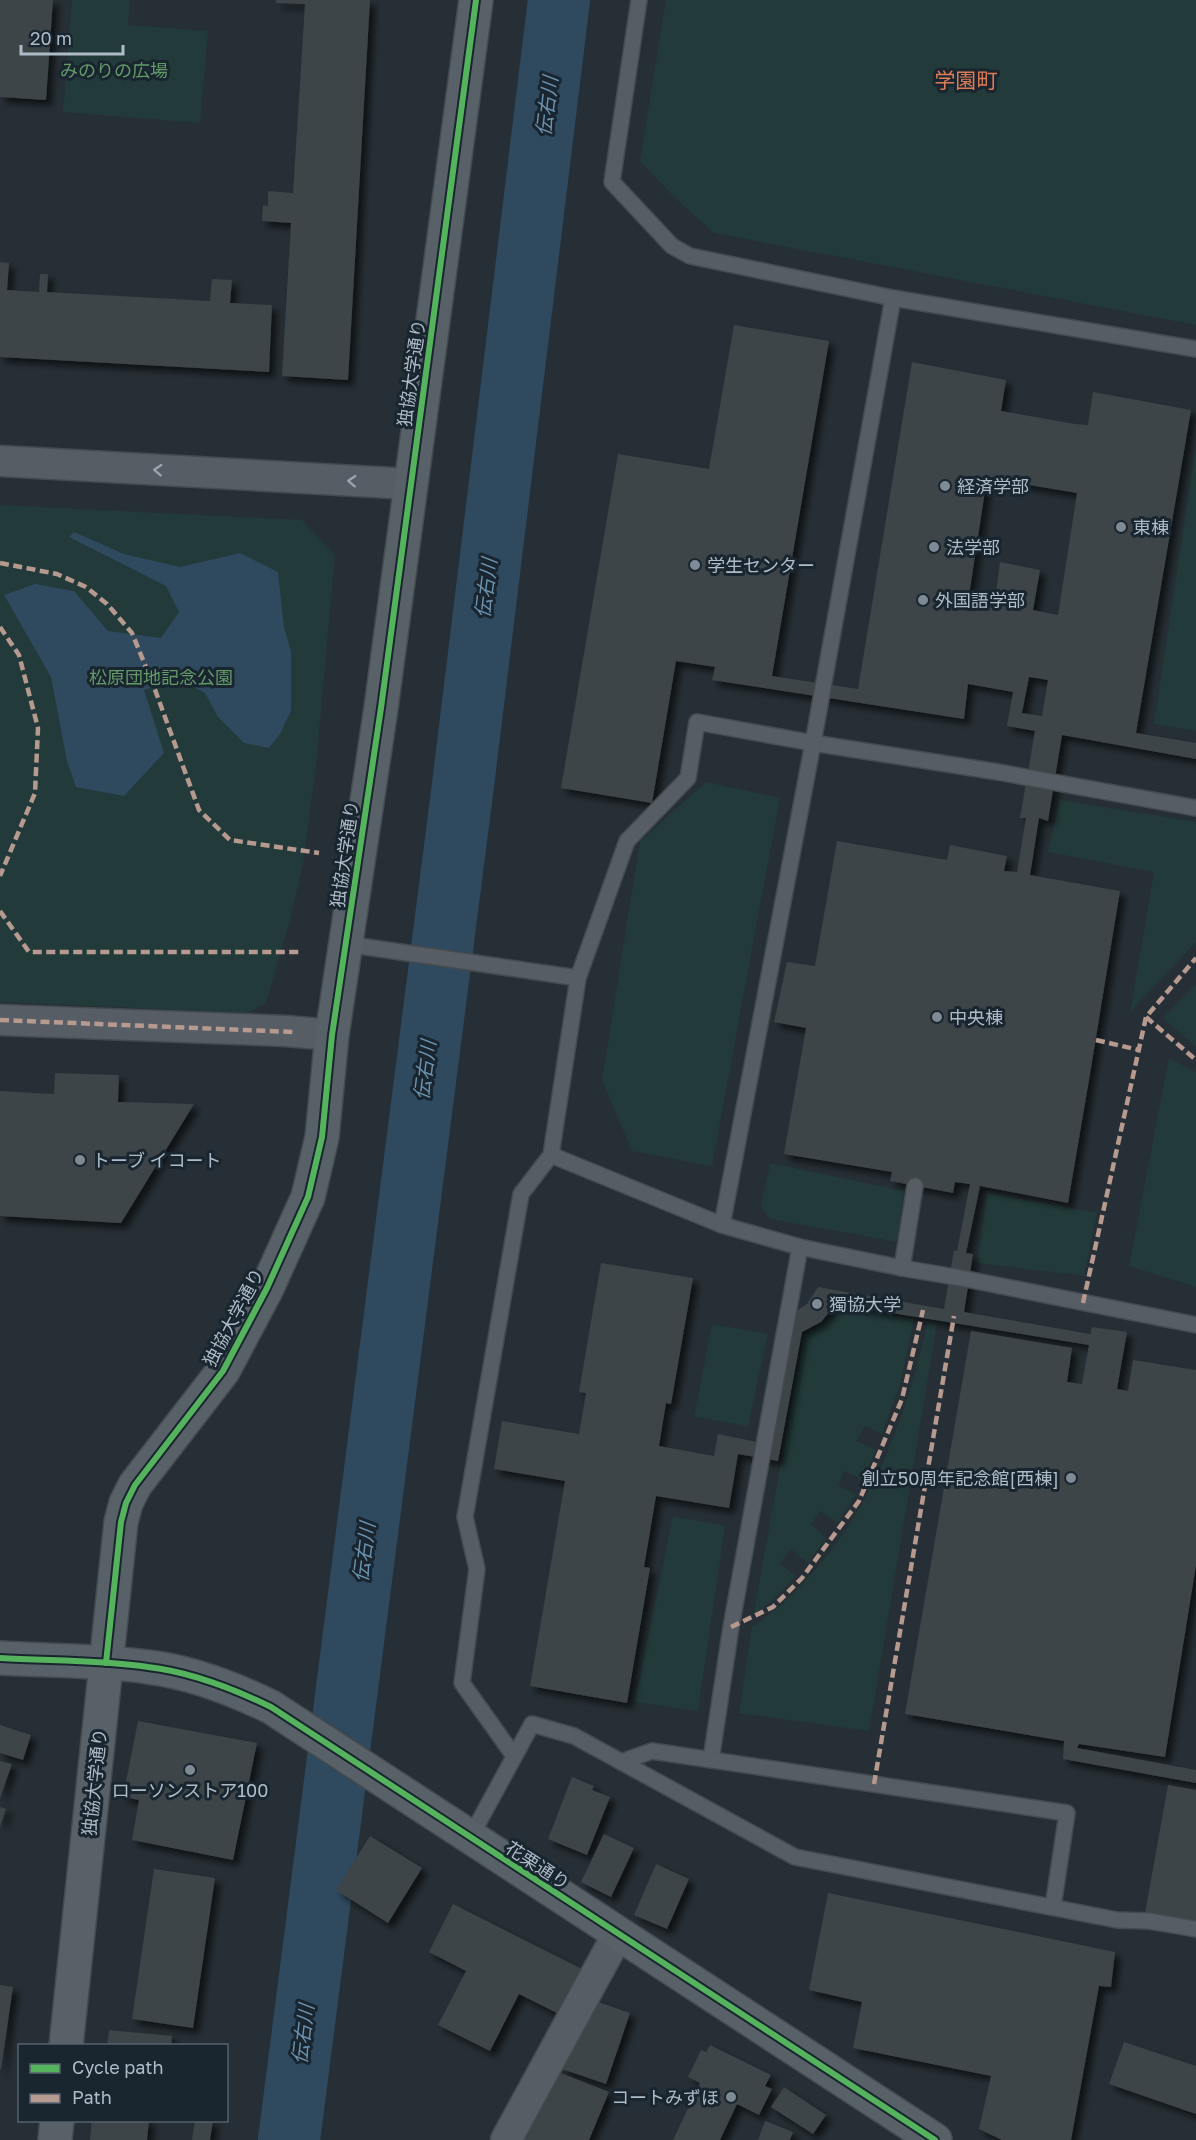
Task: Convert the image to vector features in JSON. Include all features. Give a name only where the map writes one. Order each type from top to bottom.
[{"type":"street","name":"独協大学通り","points":[[66,2044],[106,1663],[126,1503],[135,1485],[224,1371],[267,1288],[308,1197],[322,1137],[332,1035],[381,708],[476,0]]},
{"type":"street","points":[[0,461],[411,484]]},
{"type":"street","points":[[0,1020],[332,1035]]},
{"type":"street","name":"花栗通り","points":[[0,1658],[106,1663],[182,1673],[243,1693],[271,1707],[935,2140]]},
{"type":"street","points":[[507,2140],[618,1935]]},
{"type":"street","points":[[55,2140],[57,2122]]},
{"type":"lane","points":[[639,0],[612,182],[672,246],[690,255],[893,298],[1196,349]]},
{"type":"lane","points":[[722,1224],[813,743],[893,298]]},
{"type":"lane","points":[[514,1756],[462,1683],[477,1569],[465,1517],[521,1194],[551,1155],[578,978],[627,841],[688,778],[697,722],[998,772],[1196,808]]},
{"type":"lane","points":[[346,944],[578,978]]},
{"type":"lane","points":[[551,1155],[722,1224],[800,1246],[1196,1325]]},
{"type":"lane","points":[[902,1268],[915,1186]]},
{"type":"lane","points":[[711,1760],[731,1627],[800,1246]]},
{"type":"lane","points":[[470,1838],[532,1724],[574,1736],[795,1857],[1117,1920],[1149,1921],[1196,1929]]},
{"type":"lane","points":[[621,1762],[652,1751],[1066,1813],[1053,1907]]},
{"type":"green space","name":"みのりの広場","points":[[72,0],[130,0],[128,25],[208,31],[200,123],[63,112]]},
{"type":"green space","points":[[666,0],[1196,0],[1196,325],[714,233],[674,197],[640,161]]},
{"type":"green space","points":[[1196,447],[1196,731],[1154,724]]},
{"type":"green space","name":"松原団地記念公園","points":[[0,505],[302,520],[335,555],[316,766],[303,864],[289,924],[266,1003],[248,1013],[0,1002]]},
{"type":"green space","points":[[706,782],[780,798],[712,1166],[632,1151],[602,1080],[640,841]]},
{"type":"green space","points":[[1060,800],[1196,822],[1196,942],[1130,1012],[1154,872],[1048,852]]},
{"type":"green space","points":[[1196,984],[1196,1047],[1163,1018]]},
{"type":"green space","points":[[1169,1058],[1196,1072],[1196,1287],[1129,1266]]},
{"type":"green space","points":[[770,1163],[904,1191],[897,1242],[770,1219],[761,1206]]},
{"type":"green space","points":[[987,1193],[1097,1213],[1084,1276],[978,1263]]},
{"type":"green space","points":[[836,1305],[914,1319],[900,1385],[882,1434],[865,1426],[856,1441],[876,1450],[862,1479],[844,1471],[838,1486],[856,1494],[838,1523],[820,1511],[811,1524],[826,1538],[808,1563],[791,1549],[780,1564],[796,1576],[772,1601],[756,1613],[754,1611],[804,1335],[823,1323]]},
{"type":"green space","points":[[928,1322],[937,1323],[869,1731],[739,1713],[752,1627],[782,1604],[808,1578],[845,1531],[862,1503],[890,1446],[901,1416]]},
{"type":"green space","points":[[712,1324],[768,1334],[748,1426],[694,1417]]},
{"type":"green space","points":[[673,1516],[725,1526],[698,1711],[635,1702]]},
{"type":"water","points":[[74,532],[124,554],[180,567],[240,553],[278,572],[284,627],[291,651],[291,711],[280,734],[269,748],[244,743],[218,717],[205,693],[180,680],[144,690],[164,753],[124,796],[76,787],[67,761],[51,677],[4,595],[35,584],[74,591],[108,631],[161,638],[179,612],[166,586],[69,537]]},
{"type":"building","points":[[0,0],[53,0],[46,100],[0,97]]},
{"type":"building","points":[[276,0],[370,0],[348,380],[282,376],[291,223],[262,221],[263,205],[268,206],[268,191],[293,193],[305,4],[276,3]]},
{"type":"building","points":[[0,262],[9,263],[7,290],[39,292],[40,274],[48,274],[47,292],[210,301],[212,279],[232,280],[230,303],[272,305],[269,372],[0,357]]},
{"type":"building","points":[[734,325],[829,341],[772,676],[858,689],[912,362],[1006,380],[1001,411],[1075,424],[1088,425],[1093,392],[1191,410],[1136,733],[1196,743],[1196,759],[1062,735],[1048,821],[1039,818],[1030,875],[1120,891],[1089,1080],[1068,1203],[980,1186],[966,1253],[973,1254],[964,1312],[1090,1334],[1092,1327],[1127,1332],[1117,1389],[1128,1391],[1133,1360],[1196,1370],[1196,1565],[1165,1757],[1079,1744],[1077,1748],[1196,1770],[1196,1783],[1063,1759],[1064,1741],[905,1714],[971,1331],[1072,1348],[1067,1382],[1082,1384],[1089,1345],[836,1304],[821,1322],[802,1332],[778,1461],[738,1454],[729,1508],[656,1496],[644,1567],[650,1568],[627,1703],[530,1686],[565,1481],[494,1469],[502,1421],[579,1434],[586,1393],[579,1392],[601,1263],[693,1278],[671,1404],[666,1403],[659,1446],[714,1456],[718,1434],[762,1443],[785,1318],[807,1304],[818,1287],[944,1309],[954,1250],[957,1251],[970,1184],[955,1182],[953,1193],[890,1181],[892,1172],[784,1154],[806,1028],[774,1022],[787,962],[815,966],[837,841],[947,860],[950,845],[1007,856],[1004,871],[1017,872],[1026,818],[1020,818],[1035,731],[1007,726],[1013,692],[968,684],[964,719],[712,680],[715,667],[676,661],[652,803],[561,788],[618,454],[709,469]],"holes":[[[987,478],[1077,493],[1058,615],[1033,610],[1040,570],[1000,562],[994,607],[968,602]],[[1029,677],[1048,680],[1042,716],[1022,713]]]},
{"type":"building","name":"トーブ イコート","points":[[55,1073],[119,1075],[118,1102],[194,1104],[121,1223],[0,1216],[0,1091],[54,1094]]},
{"type":"building","name":"ローソンストア100","points":[[138,1721],[257,1743],[233,1860],[132,1840],[139,1800],[123,1797]]},
{"type":"building","points":[[0,1725],[31,1735],[23,1760],[0,1753]]},
{"type":"building","points":[[0,1761],[12,1764],[0,1798]]},
{"type":"building","points":[[572,1777],[594,1786],[592,1790],[610,1797],[587,1855],[548,1839]]},
{"type":"building","points":[[1168,1785],[1196,1790],[1196,1922],[1145,1913]]},
{"type":"building","points":[[0,1807],[6,1809],[0,1827]]},
{"type":"building","points":[[604,1834],[634,1848],[611,1897],[581,1882]]},
{"type":"building","points":[[370,1836],[422,1868],[388,1923],[336,1890]]},
{"type":"building","points":[[656,1864],[689,1879],[667,1929],[634,1915]]},
{"type":"building","points":[[154,1869],[215,1878],[193,2028],[132,2019]]},
{"type":"building","points":[[828,1893],[1115,1952],[1111,1987],[1099,1986],[1071,2140],[1002,2140],[979,2129],[991,2076],[853,2048],[862,2002],[809,1990]]},
{"type":"building","points":[[453,1904],[582,1969],[559,2014],[519,1994],[490,2051],[438,2025],[466,1971],[429,1952]]},
{"type":"building","points":[[0,1985],[13,1987],[1,2069],[0,2069]]},
{"type":"building","points":[[587,1998],[630,2013],[606,2084],[562,2069]]},
{"type":"building","points":[[109,2030],[172,2036],[171,2044],[107,2044]]},
{"type":"building","points":[[1124,2042],[1196,2066],[1196,2114],[1109,2084]]},
{"type":"building","name":"コートみずほ","points":[[710,2045],[771,2075],[765,2086],[772,2089],[759,2115],[737,2104],[720,2140],[673,2140],[700,2083],[688,2077],[701,2050],[706,2052]]},
{"type":"building","points":[[553,2070],[609,2092],[589,2140],[525,2140]]},
{"type":"building","points":[[784,2087],[826,2115],[813,2134],[771,2107]]},
{"type":"building","points":[[765,2121],[793,2132],[790,2140],[758,2140]]},
{"type":"building","points":[[92,2122],[149,2122],[147,2140],[90,2140]]},
{"type":"building","points":[[195,2122],[213,2122],[210,2140],[192,2140]]},
{"type":"waterway","name":"伝右川","points":[[289,2140],[462,793],[559,0]]},
{"type":"marked path","points":[[0,563],[57,574],[86,587],[107,604],[132,633],[199,810],[230,840],[319,853]]},
{"type":"marked path","points":[[0,627],[19,655],[38,728],[35,793],[0,876]]},
{"type":"marked path","points":[[0,911],[29,952],[301,952]]},
{"type":"marked path","points":[[1083,1303],[1146,1017],[1196,958]]},
{"type":"marked path","points":[[1146,1017],[1196,1060]]},
{"type":"marked path","points":[[0,1020],[294,1032]]},
{"type":"marked path","points":[[1096,1040],[1139,1050]]},
{"type":"marked path","points":[[731,1627],[773,1607],[802,1578],[859,1501],[902,1399],[923,1310]]},
{"type":"marked path","points":[[874,1784],[954,1316]]},
{"type":"cycle path","points":[[106,1663],[121,1522],[126,1503],[135,1485],[223,1371],[267,1288],[308,1197],[322,1137],[332,1035],[381,708],[476,0]]},
{"type":"cycle path","points":[[0,1658],[112,1663],[164,1669],[211,1682],[271,1707],[935,2140]]},
{"type":"place","name":"経済学部","points":[[945,486]]},
{"type":"place","name":"東棟","points":[[1121,527]]},
{"type":"place","name":"法学部","points":[[934,547]]},
{"type":"place","name":"学生センター","points":[[695,565]]},
{"type":"place","name":"外国語学部","points":[[923,600]]},
{"type":"place","name":"中央棟","points":[[937,1017]]},
{"type":"place","name":"トーブ イコート","points":[[80,1160]]},
{"type":"place","name":"獨協大学","points":[[817,1304]]},
{"type":"place","name":"創立50周年記念館[西棟]","points":[[1071,1478]]},
{"type":"place","name":"ローソンストア100","points":[[190,1770]]},
{"type":"place","name":"コートみずほ","points":[[731,2097]]},
{"type":"district","name":"学園町","points":[[966,80]]}]
